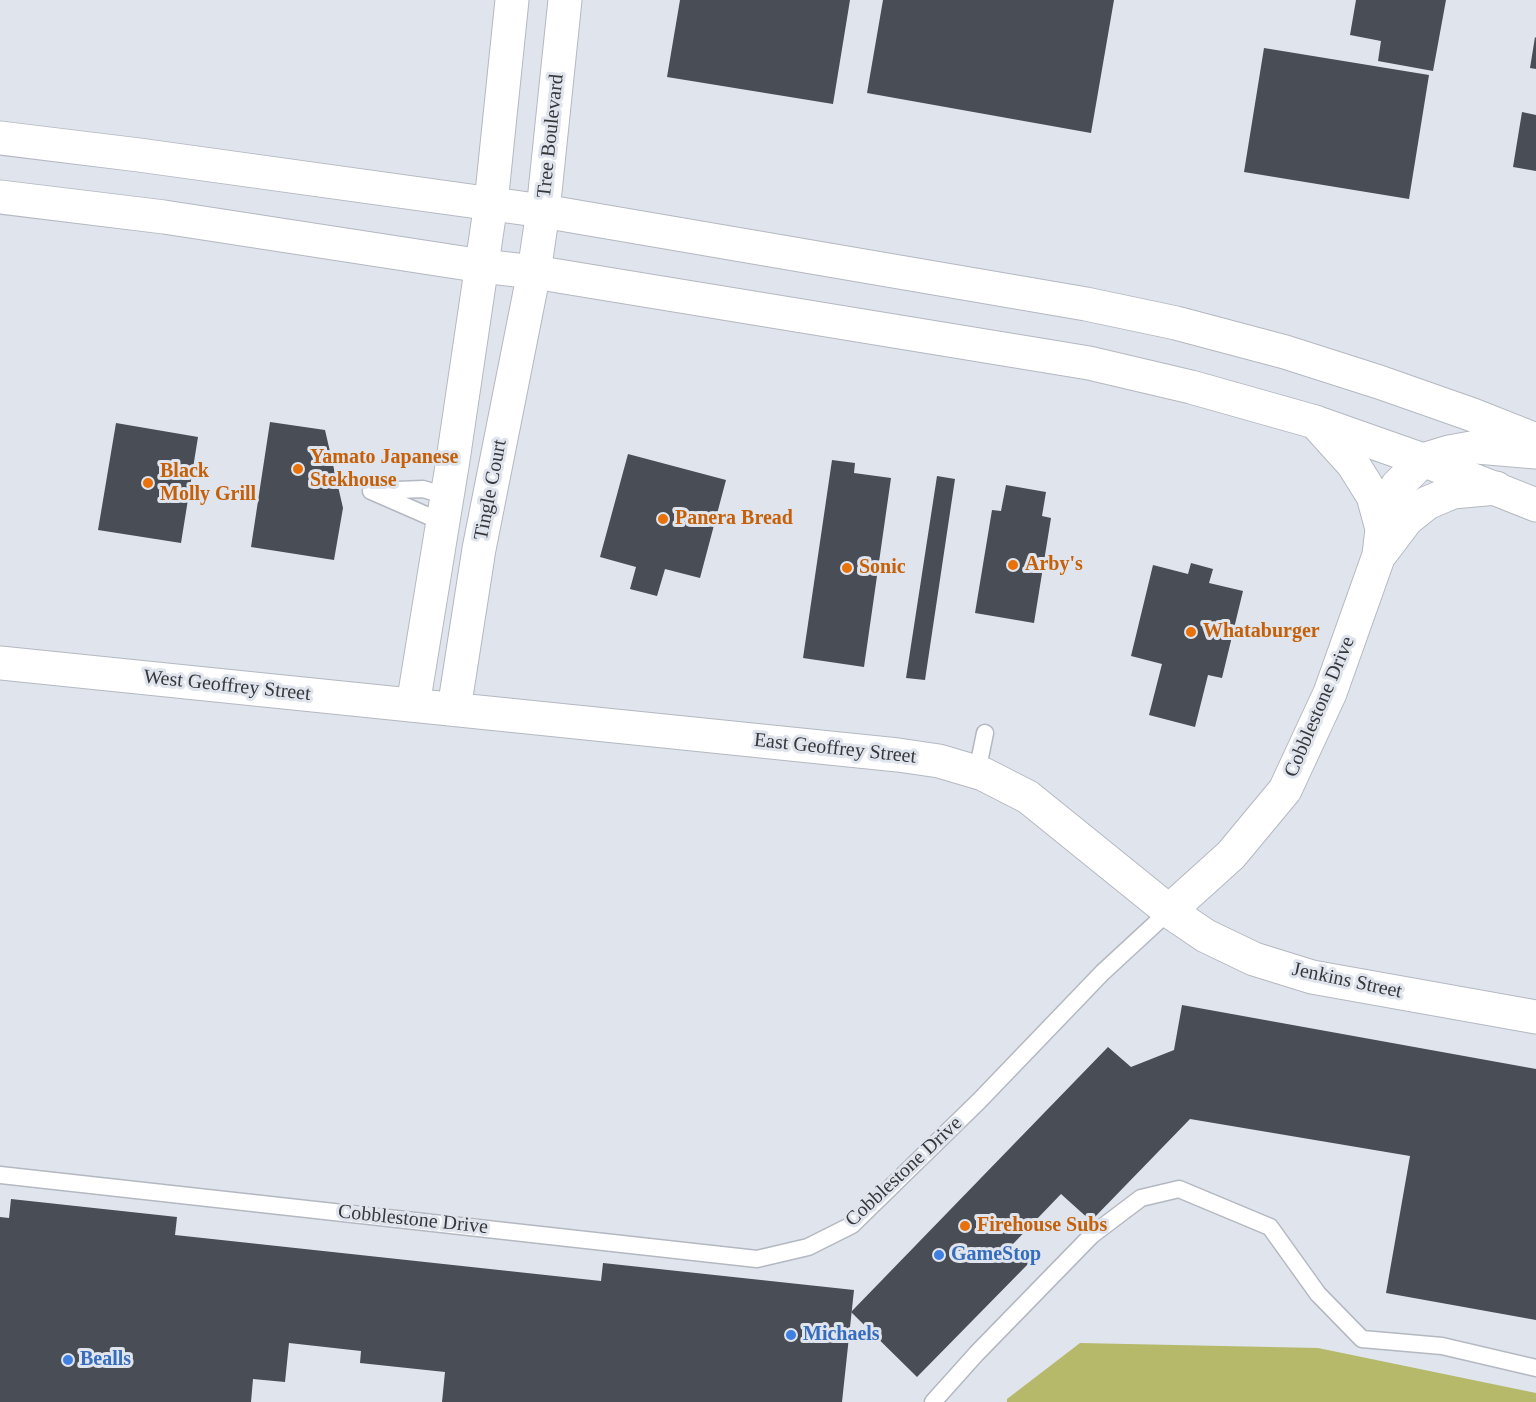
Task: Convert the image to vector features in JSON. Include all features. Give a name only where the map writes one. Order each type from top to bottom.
[{"type":"street","points":[[413,705],[491,204],[512,0]]},
{"type":"street","name":"Tree Boulevard","points":[[534,272],[543,211],[565,0]]},
{"type":"street","points":[[0,138],[140,155],[543,211],[1086,304],[1176,323],[1285,352],[1379,382],[1536,440]]},
{"type":"street","points":[[0,196],[260,231],[534,272],[1089,363],[1191,387],[1315,422],[1423,460],[1536,505]]},
{"type":"street","name":"Tingle Court","points":[[454,709],[481,537],[534,272]]},
{"type":"street","points":[[1315,422],[1353,464],[1372,496],[1381,542]]},
{"type":"street","points":[[1423,460],[1477,447],[1536,452]]},
{"type":"street","name":"Cobblestone Drive","points":[[1169,911],[1231,855],[1285,790],[1330,693],[1381,542],[1389,503],[1397,486],[1423,460]]},
{"type":"street","name":"Cobblestone Drive","points":[[1381,542],[1427,503],[1453,492],[1496,488]]},
{"type":"street","name":"West Geoffrey Street","points":[[0,663],[454,709]]},
{"type":"street","name":"East Geoffrey Street","points":[[454,709],[939,761],[977,772],[1028,797],[1169,911]]},
{"type":"street","name":"Jenkins Street","points":[[1169,911],[1206,936],[1254,959],[1312,977],[1536,1017]]},
{"type":"lane","points":[[977,772],[985,734]]},
{"type":"lane","name":"Cobblestone Drive","points":[[0,1175],[757,1259],[808,1247],[852,1225],[979,1101],[1103,972],[1169,911]]},
{"type":"lane","points":[[933,1402],[977,1353],[1092,1235],[1141,1198],[1179,1189],[1270,1227],[1318,1294],[1362,1339],[1442,1346],[1536,1368]]},
{"type":"green space","points":[[1080,1343],[1318,1348],[1536,1393],[1536,1402],[1007,1402],[1007,1399]]},
{"type":"building","points":[[680,0],[850,0],[833,104],[667,77]]},
{"type":"building","points":[[883,0],[1114,0],[1091,133],[867,93]]},
{"type":"building","points":[[1356,0],[1446,0],[1433,71],[1378,61],[1381,41],[1350,35]]},
{"type":"building","points":[[1536,38],[1536,69],[1530,68]]},
{"type":"building","points":[[1264,48],[1429,75],[1409,199],[1244,172]]},
{"type":"building","points":[[1522,112],[1536,115],[1536,171],[1513,167]]},
{"type":"building","name":"Yamato Japanese Stekhouse","points":[[270,422],[325,430],[343,508],[334,560],[251,547]]},
{"type":"building","name":"Black Molly Grill","points":[[116,423],[198,437],[181,543],[98,530]]},
{"type":"building","name":"Panera Bread","points":[[628,454],[726,480],[700,578],[665,569],[657,596],[630,589],[636,567],[600,557]]},
{"type":"building","name":"Sonic","points":[[832,460],[855,463],[854,473],[891,478],[864,667],[803,658]]},
{"type":"building","points":[[937,476],[955,479],[925,680],[906,678]]},
{"type":"building","name":"Arby's","points":[[1006,485],[1046,492],[1042,516],[1051,518],[1034,623],[975,613],[992,510],[1001,511]]},
{"type":"building","points":[[1191,563],[1213,569],[1209,583],[1243,591],[1222,678],[1208,675],[1195,727],[1149,715],[1162,664],[1131,656],[1153,565],[1188,574]]},
{"type":"building","points":[[1182,1005],[1536,1069],[1536,1320],[1386,1293],[1410,1156],[1190,1119],[1091,1221],[1061,1194],[1012,1245],[1029,1263],[917,1377],[851,1312],[1108,1047],[1131,1067],[1174,1050]]},
{"type":"building","points":[[11,1199],[177,1217],[175,1235],[601,1281],[603,1263],[854,1290],[842,1402],[442,1402],[445,1372],[360,1363],[361,1351],[289,1343],[285,1382],[253,1379],[251,1402],[0,1402],[0,1217],[9,1218]]},
{"type":"place","name":"Yamato Japanese Stekhouse","points":[[298,469]]},
{"type":"place","name":"Black Molly Grill","points":[[148,483]]},
{"type":"place","name":"Panera Bread","points":[[663,519]]},
{"type":"place","name":"Arby's","points":[[1013,565]]},
{"type":"place","name":"Sonic","points":[[847,568]]},
{"type":"place","name":"Whataburger","points":[[1191,632]]},
{"type":"place","name":"Firehouse Subs","points":[[965,1226]]},
{"type":"place","name":"GameStop","points":[[939,1255]]},
{"type":"place","name":"Michaels","points":[[791,1335]]},
{"type":"place","name":"Bealls","points":[[68,1360]]}]
